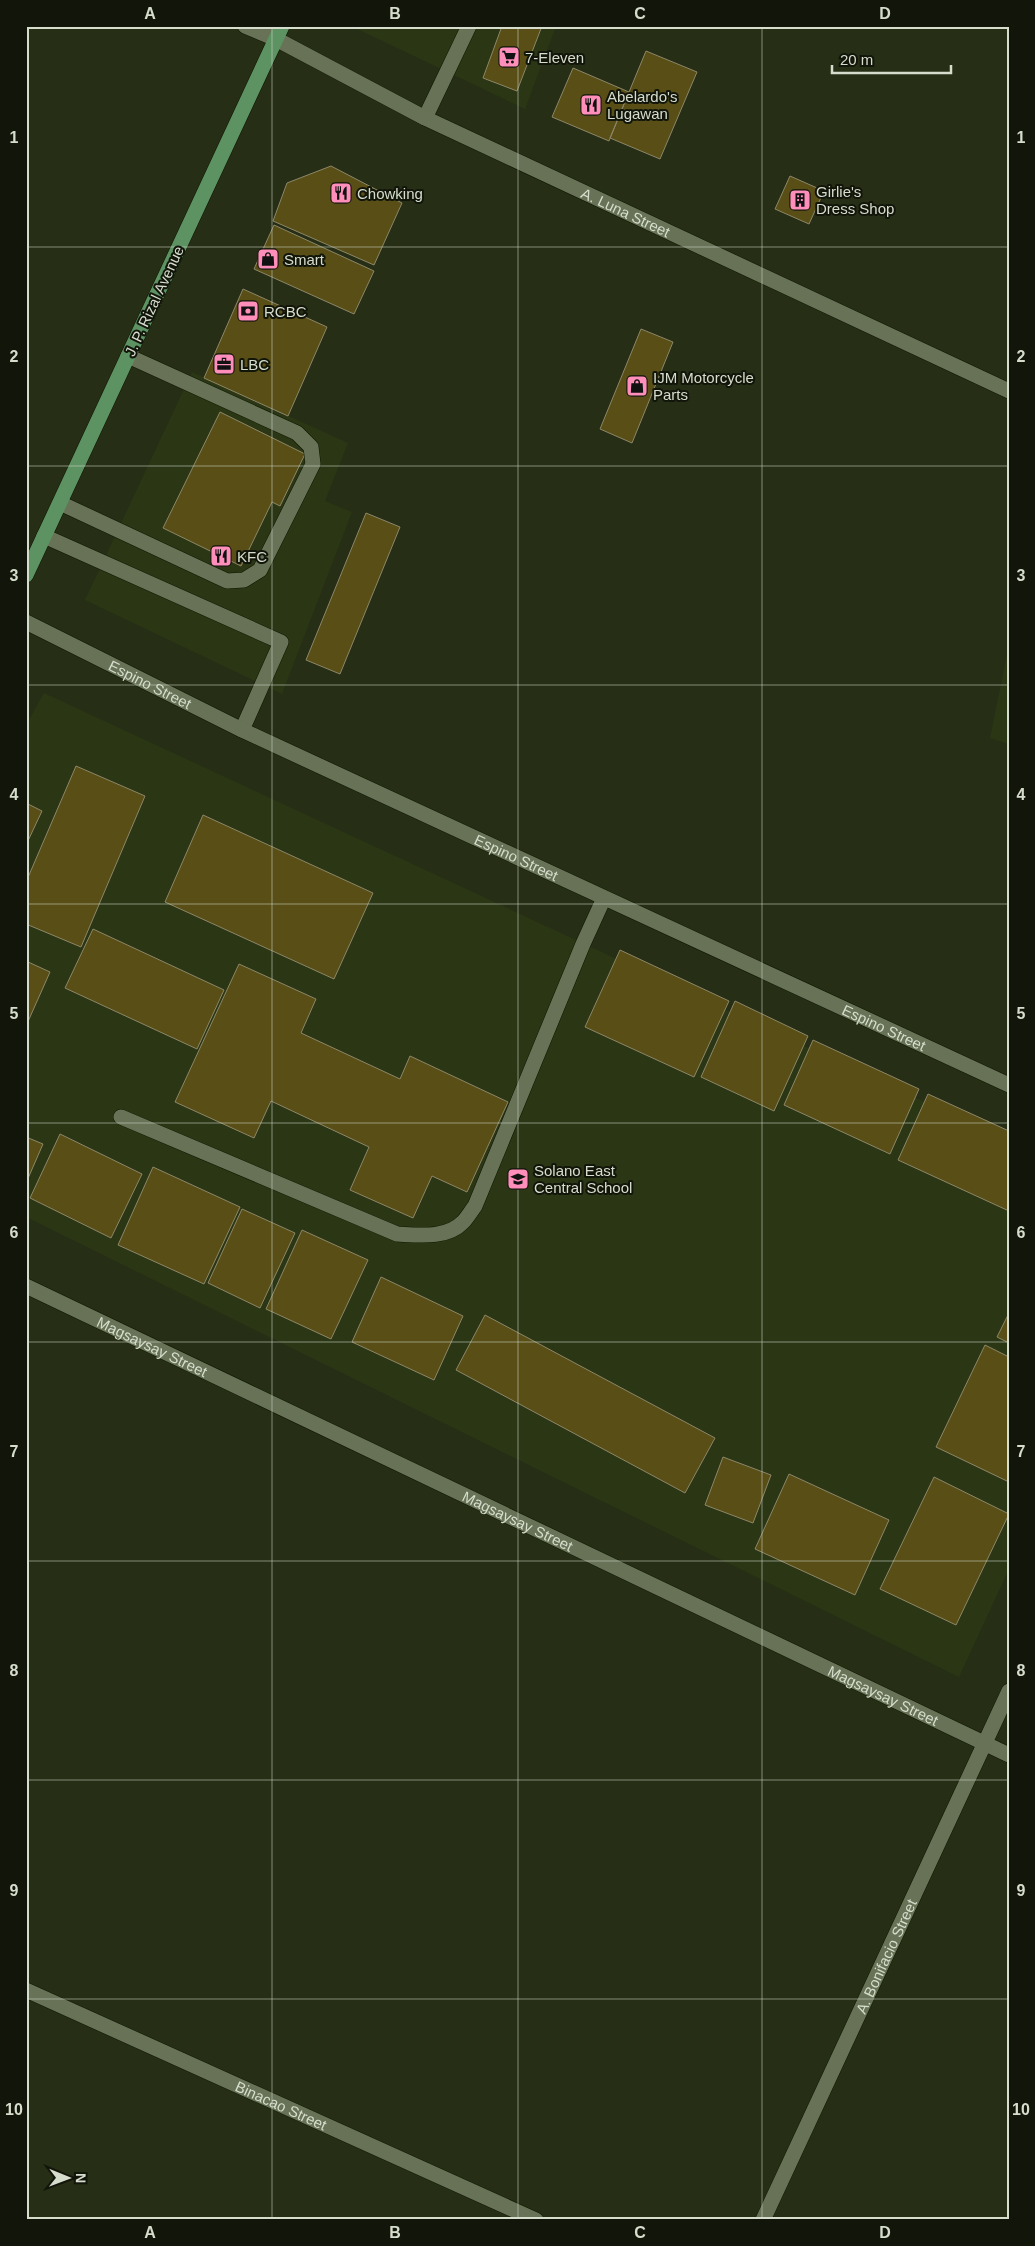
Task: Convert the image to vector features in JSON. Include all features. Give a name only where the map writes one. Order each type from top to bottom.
[{"type":"main road","name":"J. P. Rizal Avenue","points":[[26,575],[279,33]]},
{"type":"street","name":"A. Luna Street","points":[[245,26],[279,33],[426,118],[1009,391]]},
{"type":"street","points":[[426,118],[469,26]]},
{"type":"street","points":[[60,503],[226,581],[244,580],[260,570],[313,464],[311,447],[297,433],[128,356]]},
{"type":"street","points":[[44,536],[281,642],[242,730]]},
{"type":"street","name":"Espino Street","points":[[26,622],[242,730],[1009,1085]]},
{"type":"street","points":[[121,1117],[397,1234],[441,1234],[462,1224],[475,1206],[583,944],[604,898]]},
{"type":"street","name":"Magsaysay Street","points":[[26,1286],[1009,1755]]},
{"type":"street","name":"A. Bonifacio Street","points":[[763,2220],[1009,1691]]},
{"type":"street","name":"Binacao Street","points":[[26,1990],[536,2220]]},
{"type":"shaded area","points":[[351,26],[556,26],[525,109]]},
{"type":"shaded area","name":"KFC","points":[[192,372],[348,443],[325,501],[352,512],[282,694],[85,600]]},
{"type":"shaded area","points":[[1009,644],[1009,744],[990,738]]},
{"type":"shaded area","name":"Solano East Central School","points":[[44,693],[1009,1141],[1009,1569],[959,1677],[26,1217],[26,725]]},
{"type":"building","points":[[502,26],[542,26],[517,91],[483,78]]},
{"type":"building","points":[[646,51],[697,72],[660,159],[610,138]]},
{"type":"building","name":"Abelardo's Lugawan","points":[[573,68],[629,92],[609,141],[552,117]]},
{"type":"building","points":[[331,166],[402,203],[374,265],[273,221],[287,183]]},
{"type":"building","name":"Girlie's Dress Shop","points":[[790,176],[824,191],[809,224],[775,209]]},
{"type":"building","points":[[274,225],[374,271],[354,314],[254,269]]},
{"type":"building","points":[[243,289],[327,327],[288,416],[204,378]]},
{"type":"building","name":"IJM Motorcycle Parts","points":[[641,329],[673,342],[632,443],[600,429]]},
{"type":"building","points":[[220,412],[305,454],[280,506],[272,502],[241,566],[163,528]]},
{"type":"building","points":[[366,513],[400,527],[340,674],[306,660]]},
{"type":"building","points":[[76,766],[145,796],[81,947],[26,924],[26,882]]},
{"type":"building","points":[[26,803],[42,811],[26,845]]},
{"type":"building","points":[[203,815],[373,893],[334,979],[165,902]]},
{"type":"building","points":[[93,929],[224,990],[197,1049],[65,988]]},
{"type":"building","points":[[620,950],[729,1001],[694,1077],[585,1027]]},
{"type":"building","points":[[26,961],[50,972],[26,1026]]},
{"type":"building","points":[[239,964],[316,999],[301,1033],[400,1079],[410,1056],[508,1102],[467,1192],[432,1176],[413,1218],[350,1190],[369,1147],[271,1101],[254,1138],[175,1102]]},
{"type":"building","points":[[735,1001],[808,1036],[774,1111],[701,1077]]},
{"type":"building","points":[[813,1040],[919,1089],[890,1154],[784,1105]]},
{"type":"building","points":[[928,1094],[1009,1131],[1009,1211],[898,1160]]},
{"type":"building","points":[[60,1134],[142,1174],[111,1238],[30,1198]]},
{"type":"building","points":[[26,1137],[43,1144],[26,1183]]},
{"type":"building","points":[[153,1167],[240,1207],[204,1284],[118,1245]]},
{"type":"building","points":[[242,1209],[295,1233],[260,1308],[208,1283]]},
{"type":"building","points":[[302,1230],[368,1260],[331,1339],[266,1309]]},
{"type":"building","points":[[381,1277],[463,1316],[434,1380],[352,1342]]},
{"type":"building","points":[[1009,1313],[1009,1343],[997,1337]]},
{"type":"building","points":[[485,1315],[715,1438],[685,1493],[456,1370]]},
{"type":"building","points":[[985,1345],[1009,1357],[1009,1482],[936,1447]]},
{"type":"building","points":[[723,1457],[771,1475],[753,1523],[705,1505]]},
{"type":"building","points":[[789,1474],[889,1520],[855,1595],[755,1549]]},
{"type":"building","points":[[934,1477],[1009,1514],[956,1625],[880,1589]]},
{"type":"place","name":"7-Eleven","points":[[509,57]]},
{"type":"place","name":"Abelardo's Lugawan","points":[[591,105]]},
{"type":"place","name":"Chowking","points":[[341,193]]},
{"type":"place","name":"Girlie's Dress Shop","points":[[800,200]]},
{"type":"place","name":"Smart","points":[[268,259]]},
{"type":"place","name":"RCBC","points":[[248,311]]},
{"type":"place","name":"LBC","points":[[224,364]]},
{"type":"place","name":"IJM Motorcycle Parts","points":[[637,386]]},
{"type":"place","name":"KFC","points":[[221,556]]},
{"type":"place","name":"Solano East Central School","points":[[518,1179]]}]
